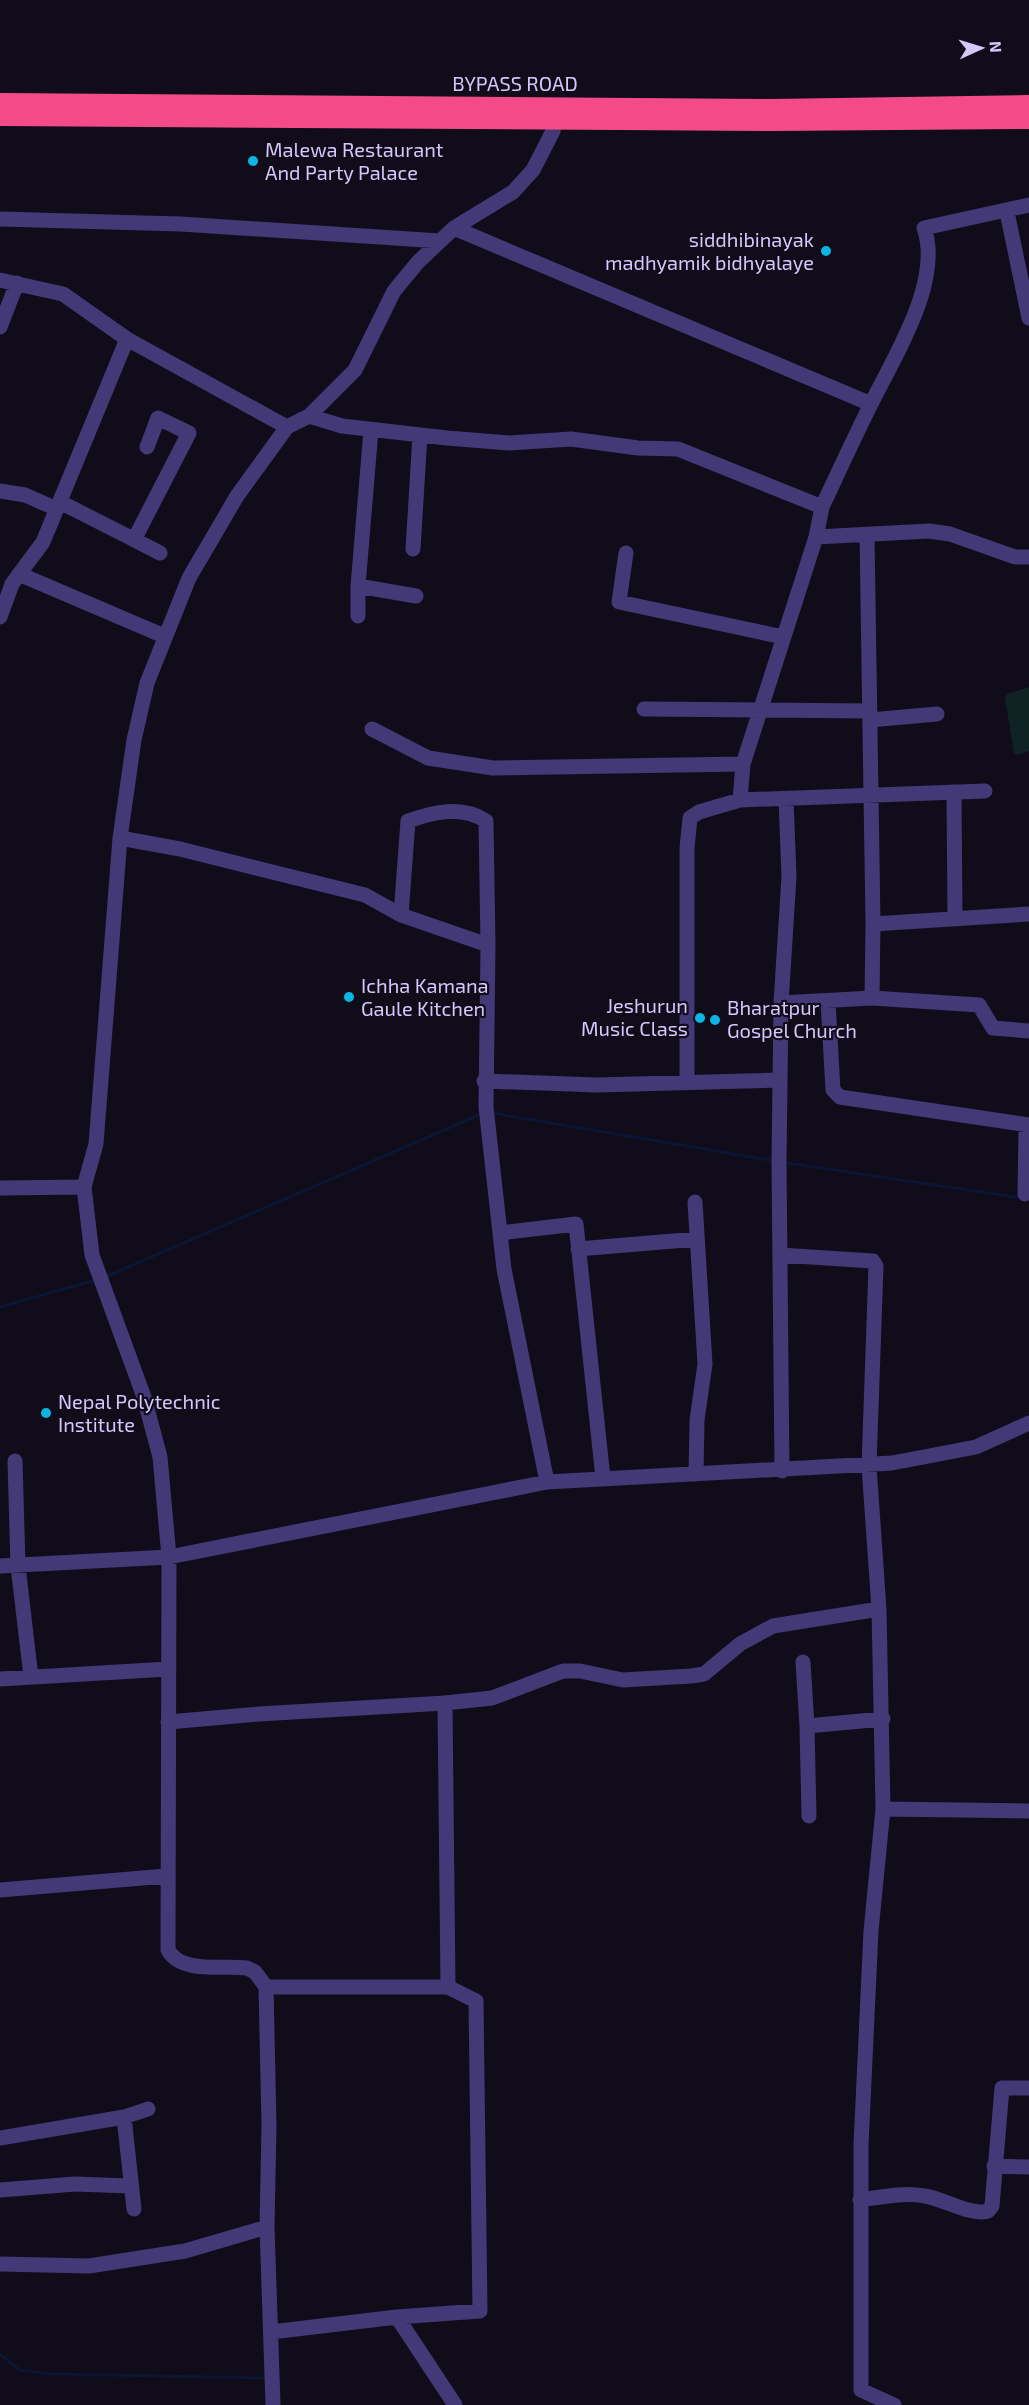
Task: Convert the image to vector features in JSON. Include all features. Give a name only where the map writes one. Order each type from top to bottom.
[{"type":"highway","name":"BYPASS ROAD","points":[[0,102],[555,113],[842,122],[1029,120]]},
{"type":"highway","name":"BYPASS ROAD","points":[[0,117],[555,113],[1029,104]]},
{"type":"street","points":[[273,2405],[267,2227],[269,2125],[266,1987],[255,1972],[247,1968],[185,1965],[173,1958],[167,1938],[169,1557],[160,1457],[144,1397],[92,1255],[84,1186],[96,1144],[120,838],[139,715],[164,636],[189,578],[237,496],[287,427],[309,416],[355,370],[394,291],[418,262],[454,228],[513,192],[534,170],[553,131],[555,113]]},
{"type":"street","points":[[740,800],[743,764],[816,537],[822,507],[914,320],[929,255],[929,243],[924,228],[1007,212],[1029,205]]},
{"type":"street","points":[[1007,212],[1029,318]]},
{"type":"street","points":[[0,219],[181,224],[440,241]]},
{"type":"street","points":[[454,228],[871,404]]},
{"type":"street","points":[[0,280],[63,294],[127,339],[287,427]]},
{"type":"street","points":[[0,327],[17,283]]},
{"type":"street","points":[[0,617],[12,584],[43,542],[127,339]]},
{"type":"street","points":[[309,416],[342,426],[509,443],[571,439],[639,448],[678,449],[822,507]]},
{"type":"street","points":[[129,537],[137,534],[189,433],[158,418],[147,447]]},
{"type":"street","points":[[358,616],[358,586],[371,429]]},
{"type":"street","points":[[413,549],[420,435]]},
{"type":"street","points":[[0,491],[25,495],[58,505],[160,552]]},
{"type":"street","points":[[816,537],[929,531],[950,534],[1015,557],[1029,557]]},
{"type":"street","points":[[867,535],[872,795],[872,998]]},
{"type":"street","points":[[626,553],[619,602],[783,637]]},
{"type":"street","points":[[19,574],[164,636]]},
{"type":"street","points":[[358,586],[416,596]]},
{"type":"street","points":[[644,709],[869,715],[937,714]]},
{"type":"street","points":[[372,729],[428,758],[493,768],[743,764]]},
{"type":"street","points":[[687,1083],[687,848],[690,818],[699,812],[740,800],[985,791]]},
{"type":"street","points":[[954,792],[955,919]]},
{"type":"street","points":[[782,1471],[780,1080],[781,1003],[789,877],[786,799]]},
{"type":"street","points":[[401,915],[408,821],[450,811],[477,815],[486,821],[488,945],[484,1082],[504,1269],[547,1482]]},
{"type":"street","points":[[120,838],[180,849],[364,895],[401,915],[488,945]]},
{"type":"street","points":[[873,924],[1029,914]]},
{"type":"street","points":[[781,1003],[872,998],[979,1005],[993,1028],[1029,1031]]},
{"type":"street","points":[[828,1001],[833,1090],[840,1097],[1028,1125],[1025,1194]]},
{"type":"street","points":[[484,1082],[597,1085],[780,1080]]},
{"type":"street","points":[[0,1188],[84,1186]]},
{"type":"street","points":[[695,1202],[705,1364],[697,1420],[696,1474]]},
{"type":"street","points":[[500,1233],[576,1224],[603,1478]]},
{"type":"street","points":[[579,1249],[697,1239]]},
{"type":"street","points":[[780,1255],[873,1262],[876,1266],[869,1466],[879,1610],[883,1719],[883,1809],[869,1972],[860,2200],[861,2390],[894,2405]]},
{"type":"street","points":[[0,1566],[169,1557],[547,1482],[869,1466],[976,1447],[1029,1423]]},
{"type":"street","points":[[15,1461],[18,1566],[31,1677]]},
{"type":"street","points":[[168,1722],[492,1698],[563,1671],[580,1671],[623,1680],[704,1674],[748,1638],[773,1626],[879,1610]]},
{"type":"street","points":[[803,1662],[809,1816]]},
{"type":"street","points":[[0,1679],[168,1669]]},
{"type":"street","points":[[445,1703],[448,1987]]},
{"type":"street","points":[[807,1726],[883,1719]]},
{"type":"street","points":[[883,1809],[1029,1811]]},
{"type":"street","points":[[0,1890],[166,1876]]},
{"type":"street","points":[[266,1987],[448,1987],[476,2001],[480,2311],[397,2317],[271,2332]]},
{"type":"street","points":[[860,2200],[895,2195],[925,2196],[983,2213],[992,2206],[1002,2088],[1029,2088]]},
{"type":"street","points":[[0,2138],[124,2117],[148,2109]]},
{"type":"street","points":[[124,2117],[134,2209]]},
{"type":"street","points":[[994,2166],[1029,2167]]},
{"type":"street","points":[[0,2190],[75,2184],[130,2186]]},
{"type":"street","points":[[0,2264],[89,2266],[185,2251],[267,2227]]},
{"type":"street","points":[[397,2317],[455,2405]]},
{"type":"green space","points":[[1029,687],[1029,751],[1017,755],[1014,753],[1005,698],[1007,694]]},
{"type":"waterway","points":[[492,1113],[775,1161]]},
{"type":"waterway","points":[[105,1277],[479,1115]]},
{"type":"waterway","points":[[787,1163],[1022,1198]]},
{"type":"waterway","points":[[0,1307],[96,1280]]},
{"type":"waterway","points":[[0,2354],[20,2370],[52,2374],[263,2378]]},
{"type":"place","name":"Malewa Restaurant And Party Palace","points":[[253,161]]},
{"type":"place","name":"siddhibinayak madhyamik bidhyalaye","points":[[826,251]]},
{"type":"place","name":"Ichha Kamana Gaule Kitchen","points":[[349,997]]},
{"type":"place","name":"Jeshurun Music Class","points":[[700,1018]]},
{"type":"place","name":"Bharatpur Gospel Church","points":[[715,1020]]},
{"type":"place","name":"Nepal Polytechnic Institute","points":[[46,1413]]}]
